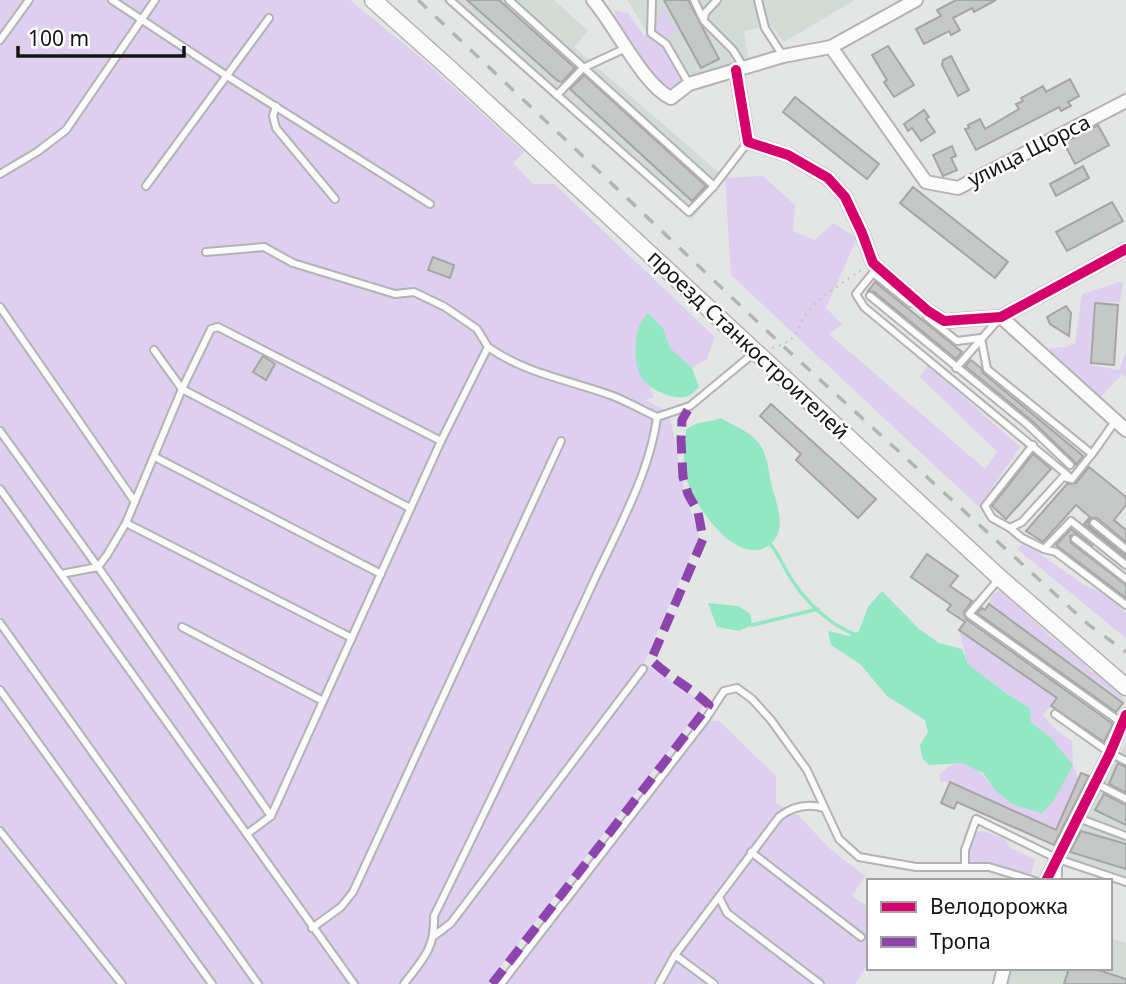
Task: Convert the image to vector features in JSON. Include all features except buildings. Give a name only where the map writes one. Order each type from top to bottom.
[{"type":"main road","name":"проезд Станкостроителей","points":[[373,0],[1000,578],[1126,687]]},
{"type":"street","points":[[593,0],[661,93],[671,98],[689,84],[783,56],[831,47],[916,0]]},
{"type":"street","name":"улица Щорса","points":[[831,47],[926,182],[958,188],[1126,101]]},
{"type":"street","points":[[740,69],[748,142],[788,155],[828,178],[845,197],[873,263],[928,311],[944,321],[1001,317],[1126,249]]},
{"type":"street","points":[[1001,317],[1121,425]]},
{"type":"street","points":[[1047,879],[1125,719]]},
{"type":"lane","points":[[0,40],[29,0]]},
{"type":"lane","points":[[112,0],[430,204]]},
{"type":"lane","points":[[0,174],[37,152],[66,130],[155,0]]},
{"type":"lane","points":[[450,0],[689,212],[714,186],[748,142]]},
{"type":"lane","points":[[509,0],[714,186]]},
{"type":"lane","points":[[652,0],[652,33],[666,44],[689,84]]},
{"type":"lane","points":[[694,0],[704,21],[733,50],[740,69]]},
{"type":"lane","points":[[704,21],[705,13],[716,0]]},
{"type":"lane","points":[[758,0],[765,28],[783,56]]},
{"type":"lane","points":[[146,186],[269,18]]},
{"type":"lane","points":[[557,95],[583,68],[626,48]]},
{"type":"lane","points":[[276,106],[273,116],[276,128],[335,200]]},
{"type":"lane","points":[[206,251],[264,247],[292,263],[395,294],[414,292],[444,307],[477,329],[488,347],[506,359],[543,375],[613,396],[657,417],[690,406],[756,352]]},
{"type":"lane","points":[[981,338],[957,341],[873,274],[856,294],[864,307],[1072,479]]},
{"type":"lane","points":[[870,296],[1028,425],[1070,465]]},
{"type":"lane","points":[[0,307],[135,502]]},
{"type":"lane","points":[[956,368],[1001,317]]},
{"type":"lane","points":[[61,574],[98,567],[126,523],[182,389],[211,329],[218,327],[441,442]]},
{"type":"lane","points":[[981,338],[987,369],[1092,454]]},
{"type":"lane","points":[[247,834],[271,816],[410,508],[488,347]]},
{"type":"lane","points":[[154,350],[182,389],[410,508]]},
{"type":"lane","points":[[404,984],[429,952],[434,936],[434,916],[605,555],[646,461],[657,417]]},
{"type":"lane","points":[[1072,479],[1121,425]]},
{"type":"lane","points":[[0,431],[271,816]]},
{"type":"lane","points":[[312,928],[341,907],[353,891],[561,441]]},
{"type":"lane","points":[[1033,445],[985,506],[992,518],[1022,538],[1056,552],[1126,606]]},
{"type":"lane","points":[[155,457],[381,574]]},
{"type":"lane","points":[[1010,528],[1022,522],[1063,477],[1072,479]]},
{"type":"lane","points":[[0,489],[352,981],[344,984]]},
{"type":"lane","points":[[1044,549],[1071,521],[1126,565]]},
{"type":"lane","points":[[126,523],[352,638]]},
{"type":"lane","points":[[1094,523],[1126,550]]},
{"type":"lane","points":[[1075,539],[1126,579]]},
{"type":"lane","points":[[1000,578],[969,614],[1125,719]]},
{"type":"lane","points":[[0,623],[258,984]]},
{"type":"lane","points":[[182,627],[323,701]]},
{"type":"lane","points":[[434,936],[451,923],[643,669]]},
{"type":"lane","points":[[501,984],[705,720],[724,691],[737,688],[752,699],[771,720],[807,770],[839,839],[859,858],[916,867],[989,867],[1028,879]]},
{"type":"lane","points":[[0,690],[212,984]]},
{"type":"lane","points":[[1055,714],[1110,753],[1126,761]]},
{"type":"lane","points":[[1095,783],[1126,799]]},
{"type":"lane","points":[[659,984],[675,955],[779,817],[788,810],[810,804],[824,808]]},
{"type":"lane","points":[[1078,818],[1126,836]]},
{"type":"lane","points":[[965,867],[965,850],[976,819],[1058,859],[1126,882]]},
{"type":"lane","points":[[0,831],[122,984]]},
{"type":"lane","points":[[751,852],[861,937]]},
{"type":"lane","points":[[1058,859],[1058,879]]},
{"type":"lane","points":[[719,897],[727,913],[820,984]]},
{"type":"lane","points":[[675,955],[714,984]]},
{"type":"path","points":[[756,352],[782,345],[798,334],[808,311],[845,281],[873,263]]},
{"type":"shaded area","points":[[0,0],[350,0],[426,62],[524,152],[513,163],[533,184],[554,184],[715,337],[707,359],[692,368],[670,348],[663,328],[641,378],[650,387],[654,397],[645,400],[669,412],[686,497],[699,536],[644,663],[705,704],[487,984],[0,984]]},
{"type":"shaded area","points":[[442,0],[554,0],[588,31],[574,47],[725,178],[691,220]]},
{"type":"shaded area","points":[[627,0],[855,0],[784,42],[771,26],[744,31],[748,57],[679,82]]},
{"type":"shaded area","points":[[663,8],[676,30],[660,44],[674,65],[682,84],[677,89],[663,90],[621,32],[615,10],[628,13],[644,36],[656,23]]},
{"type":"shaded area","points":[[763,176],[795,205],[793,231],[815,240],[833,223],[857,238],[826,308],[842,324],[829,334],[985,469],[997,452],[920,377],[928,365],[1020,447],[979,507],[731,275],[725,178]]},
{"type":"shaded area","points":[[1123,281],[1120,302],[1094,303],[1090,365],[1119,370],[1126,352],[1126,377],[1122,374],[1100,398],[1053,361],[1050,348],[1067,347],[1075,343],[1082,294]]},
{"type":"shaded area","points":[[648,313],[663,328],[670,348],[692,368],[699,387],[689,396],[667,395],[648,385],[641,377],[636,359],[636,339],[640,325]]},
{"type":"shaded area","points":[[721,418],[754,437],[767,460],[780,525],[775,540],[768,546],[755,550],[742,548],[729,540],[705,514],[689,485],[684,458],[686,430],[699,423]]},
{"type":"shaded area","points":[[1024,543],[1084,585],[1105,594],[1126,613],[1126,638],[1017,549]]},
{"type":"shaded area","points":[[1001,590],[1052,638],[1073,652],[1091,671],[1121,694],[1125,702],[989,604],[992,595]]},
{"type":"shaded area","points":[[882,591],[919,629],[939,643],[962,649],[968,664],[1030,708],[1031,722],[1051,738],[1073,765],[1054,800],[1042,813],[1012,804],[996,791],[983,773],[962,763],[929,765],[922,758],[920,745],[928,732],[925,720],[887,696],[860,664],[831,645],[828,631],[849,636],[859,631],[868,607]]},
{"type":"shaded area","points":[[708,603],[738,606],[750,614],[752,625],[739,631],[717,627]]},
{"type":"shaded area","points":[[959,630],[1057,698],[1043,715],[1056,730],[1072,741],[1073,765],[1078,779],[1056,830],[950,782],[941,782],[939,775],[949,766],[960,763],[978,770],[996,791],[1051,738],[1031,722],[1030,708],[968,664]]},
{"type":"shaded area","points":[[701,720],[719,721],[776,776],[776,803],[798,815],[829,848],[865,876],[852,896],[867,907],[867,965],[855,984],[496,984]]},
{"type":"shaded area","points":[[1126,743],[1126,888],[1112,882],[1112,879],[1104,879],[1059,864]]},
{"type":"shaded area","points":[[984,831],[1006,840],[1010,848],[1035,859],[1031,874],[970,861],[970,845],[976,832]]},
{"type":"shaded area","points":[[1112,939],[1126,943],[1126,984],[993,984],[996,970],[1112,970]]},
{"type":"waterway","points":[[771,545],[806,599],[829,619],[854,634]]},
{"type":"waterway","points":[[752,625],[818,609]]},
{"type":"railway","points":[[418,0],[782,345],[1089,625],[1126,652]]},
{"type":"marked path","points":[[492,984],[709,705],[651,660],[703,539],[698,512],[688,494],[683,477],[682,420],[690,406]]},
{"type":"cycle path","points":[[736,70],[748,142],[788,155],[828,178],[845,197],[873,263],[928,311],[944,321],[1001,317],[1126,249]]},
{"type":"cycle path","points":[[1047,879],[1126,715]]}]
